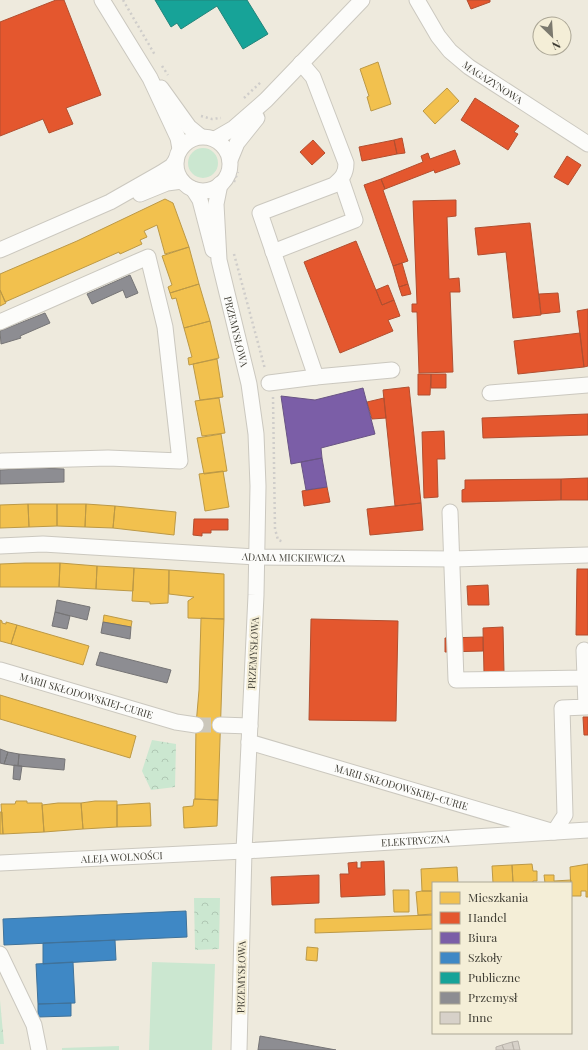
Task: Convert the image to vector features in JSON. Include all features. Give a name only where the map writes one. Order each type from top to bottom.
[{"type":"street","points":[[102,0],[150,78],[178,138],[178,175],[188,185]]},
{"type":"street","points":[[0,250],[110,202],[162,173],[172,166],[188,140],[208,138],[234,128],[276,91],[362,0]]},
{"type":"street","name":"MAGAZYNOWA","points":[[417,0],[438,36],[450,51],[469,67],[588,144]]},
{"type":"street","points":[[301,63],[313,77],[346,163],[346,172],[334,185],[260,213],[316,377]]},
{"type":"street","points":[[150,78],[160,88],[189,127],[225,148],[234,165]]},
{"type":"street","points":[[110,202],[148,191],[167,183],[188,185],[208,190],[226,186],[228,173],[234,165],[237,143],[263,111],[276,91]]},
{"type":"street","points":[[273,252],[355,220],[341,179]]},
{"type":"street","name":"PRZEMYSŁOWA","points":[[188,185],[200,200],[210,242],[219,260]]},
{"type":"street","name":"PRZEMYSŁOWA","points":[[226,186],[216,204],[219,260],[250,384],[256,434],[258,486],[257,557],[244,851],[239,1050]]},
{"type":"street","points":[[0,322],[148,257],[165,328],[180,461],[108,458],[2,461]]},
{"type":"street","points":[[269,383],[392,370]]},
{"type":"street","points":[[490,392],[588,385]]},
{"type":"street","points":[[450,512],[453,559],[456,680],[585,678]]},
{"type":"street","name":"ADAMA MICKIEWICZA","points":[[0,546],[43,544],[257,557],[453,559],[588,555]]},
{"type":"street","points":[[554,832],[565,815],[562,708],[586,706],[584,650]]},
{"type":"street","name":"MARII SKŁODOWSKIEJ-CURIE","points":[[0,670],[176,722],[196,725]]},
{"type":"street","points":[[220,725],[250,726]]},
{"type":"street","name":"MARII SKŁODOWSKIEJ-CURIE","points":[[249,742],[554,832]]},
{"type":"street","name":"ELEKTRYCZNA","points":[[244,851],[588,830]]},
{"type":"street","name":"ALEJA WOLNOŚCI","points":[[0,863],[244,851]]},
{"type":"street","points":[[0,954],[34,1024],[39,1050]]},
{"type":"path","points":[[123,0],[157,59]]},
{"type":"path","points":[[161,65],[170,77]]},
{"type":"path","points":[[197,113],[205,119],[225,117],[234,128]]},
{"type":"path","points":[[226,186],[234,165]]},
{"type":"green space","points":[[203,148],[214,152],[218,163],[214,174],[203,178],[192,174],[188,163],[192,152]]},
{"type":"green space","points":[[152,740],[176,744],[175,787],[151,790],[142,771]]},
{"type":"green space","points":[[194,898],[220,898],[219,949],[195,950]]},
{"type":"green space","points":[[152,962],[215,964],[212,1050],[149,1050]]},
{"type":"green space","points":[[0,1000],[4,1044],[0,1044]]},
{"type":"green space","points":[[119,1046],[119,1050],[62,1050],[62,1048]]},
{"type":"building: Mieszkania","points":[[378,62],[391,104],[371,111],[367,97],[369,96],[360,69]]},
{"type":"building: Mieszkania","points":[[447,88],[459,101],[435,124],[423,111]]},
{"type":"building: Mieszkania","points":[[165,199],[173,203],[189,247],[165,254],[157,225],[144,231],[147,237],[140,240],[142,244],[120,254],[119,252],[5,302],[0,290],[0,274],[77,241]]},
{"type":"building: Mieszkania","points":[[189,247],[199,284],[170,293],[168,287],[172,285],[162,256]]},
{"type":"building: Mieszkania","points":[[199,284],[210,321],[184,328],[176,298],[172,299],[170,293]]},
{"type":"building: Mieszkania","points":[[0,290],[6,303],[0,306]]},
{"type":"building: Mieszkania","points":[[210,321],[219,358],[189,365],[188,358],[192,357],[184,328]]},
{"type":"building: Mieszkania","points":[[217,359],[223,397],[200,400],[193,364]]},
{"type":"building: Mieszkania","points":[[219,398],[225,433],[202,436],[195,401]]},
{"type":"building: Mieszkania","points":[[221,434],[227,471],[204,474],[197,438]]},
{"type":"building: Mieszkania","points":[[223,471],[229,507],[205,511],[199,474]]},
{"type":"building: Mieszkania","points":[[28,504],[57,504],[57,526],[29,527]]},
{"type":"building: Mieszkania","points":[[28,504],[29,527],[0,528],[0,505]]},
{"type":"building: Mieszkania","points":[[57,504],[86,504],[85,527],[57,526]]},
{"type":"building: Mieszkania","points":[[86,504],[115,506],[113,528],[85,527]]},
{"type":"building: Mieszkania","points":[[115,506],[176,512],[174,535],[113,528]]},
{"type":"building: Mieszkania","points":[[60,563],[59,587],[0,587],[0,564]]},
{"type":"building: Mieszkania","points":[[60,563],[97,566],[96,589],[59,587]]},
{"type":"building: Mieszkania","points":[[97,566],[134,568],[133,591],[96,589]]},
{"type":"building: Mieszkania","points":[[134,568],[169,570],[168,603],[150,604],[150,602],[132,601]]},
{"type":"building: Mieszkania","points":[[169,570],[224,574],[224,619],[188,618],[188,601],[194,597],[169,594]]},
{"type":"building: Mieszkania","points":[[104,615],[132,621],[131,627],[103,622]]},
{"type":"building: Mieszkania","points":[[201,618],[224,619],[218,800],[195,799],[196,725],[199,690]]},
{"type":"building: Mieszkania","points":[[0,620],[2,623],[6,624],[6,622],[17,625],[11,644],[0,641]]},
{"type":"building: Mieszkania","points":[[17,625],[89,646],[83,665],[11,644]]},
{"type":"building: Mieszkania","points":[[0,695],[136,736],[130,758],[0,719]]},
{"type":"building: Mieszkania","points":[[194,799],[218,800],[217,826],[184,828],[183,807],[193,806]]},
{"type":"building: Mieszkania","points":[[16,801],[42,803],[44,832],[3,834],[1,804],[15,804]]},
{"type":"building: Mieszkania","points":[[95,801],[117,801],[117,827],[83,829],[81,803]]},
{"type":"building: Mieszkania","points":[[81,803],[83,829],[44,832],[42,805]]},
{"type":"building: Mieszkania","points":[[150,803],[151,826],[117,827],[117,805]]},
{"type":"building: Mieszkania","points":[[0,812],[2,812],[3,834],[0,834]]},
{"type":"building: Mieszkania","points":[[532,864],[533,871],[537,871],[537,881],[513,882],[512,865]]},
{"type":"building: Mieszkania","points":[[588,864],[588,897],[586,897],[586,891],[581,891],[581,896],[572,896],[570,867]]},
{"type":"building: Mieszkania","points":[[512,865],[513,882],[493,882],[492,866]]},
{"type":"building: Mieszkania","points":[[457,867],[458,882],[432,882],[432,891],[422,891],[421,869]]},
{"type":"building: Mieszkania","points":[[544,875],[554,875],[554,881],[571,880],[571,882],[545,882]]},
{"type":"building: Mieszkania","points":[[393,890],[409,890],[409,912],[394,912]]},
{"type":"building: Mieszkania","points":[[432,891],[432,914],[418,915],[416,892]]},
{"type":"building: Mieszkania","points":[[432,915],[432,929],[315,933],[315,919]]},
{"type":"building: Mieszkania","points":[[307,947],[318,948],[317,961],[306,960]]},
{"type":"building: Handel","points":[[56,0],[64,0],[101,95],[66,108],[73,124],[49,133],[43,119],[0,136],[0,22]]},
{"type":"building: Handel","points":[[467,0],[490,0],[490,2],[471,9]]},
{"type":"building: Handel","points":[[475,98],[519,126],[514,132],[518,134],[508,150],[461,120]]},
{"type":"building: Handel","points":[[402,138],[405,153],[397,154],[394,140]]},
{"type":"building: Handel","points":[[313,140],[325,153],[312,165],[300,152]]},
{"type":"building: Handel","points":[[394,140],[397,154],[362,161],[359,147]]},
{"type":"building: Handel","points":[[455,150],[460,164],[435,173],[434,170],[385,189],[381,179],[423,162],[421,156],[428,153],[430,159]]},
{"type":"building: Handel","points":[[567,156],[581,165],[568,185],[554,177]]},
{"type":"building: Handel","points":[[381,179],[385,189],[383,190],[408,261],[393,266],[364,185]]},
{"type":"building: Handel","points":[[456,200],[456,216],[447,217],[449,279],[459,278],[460,292],[450,292],[453,372],[419,373],[417,312],[412,312],[412,304],[417,304],[413,201]]},
{"type":"building: Handel","points":[[530,223],[541,315],[513,318],[506,252],[478,255],[475,228]]},
{"type":"building: Handel","points":[[356,241],[382,305],[394,300],[400,316],[388,320],[393,331],[340,353],[304,262]]},
{"type":"building: Handel","points":[[402,263],[408,284],[399,287],[393,266]]},
{"type":"building: Handel","points":[[408,284],[411,294],[402,296],[399,287]]},
{"type":"building: Handel","points":[[388,285],[394,300],[382,305],[376,290]]},
{"type":"building: Handel","points":[[558,293],[560,312],[541,314],[539,294]]},
{"type":"building: Handel","points":[[588,309],[588,366],[584,367],[577,311]]},
{"type":"building: Handel","points":[[580,333],[584,367],[518,374],[514,341]]},
{"type":"building: Handel","points":[[418,374],[431,374],[430,395],[418,395]]},
{"type":"building: Handel","points":[[431,374],[446,374],[446,388],[431,388]]},
{"type":"building: Handel","points":[[409,387],[421,503],[395,506],[383,390]]},
{"type":"building: Handel","points":[[384,398],[386,418],[372,419],[367,402]]},
{"type":"building: Handel","points":[[588,414],[588,435],[483,438],[482,418]]},
{"type":"building: Handel","points":[[444,431],[445,459],[437,459],[438,497],[424,498],[422,432]]},
{"type":"building: Handel","points":[[588,478],[588,500],[561,500],[561,479]]},
{"type":"building: Handel","points":[[561,479],[561,500],[462,502],[462,490],[465,489],[465,480]]},
{"type":"building: Handel","points":[[327,487],[330,502],[304,506],[302,491]]},
{"type":"building: Handel","points":[[421,503],[423,530],[370,535],[367,509]]},
{"type":"building: Handel","points":[[194,519],[228,519],[228,530],[211,530],[211,533],[202,533],[202,536],[193,535]]},
{"type":"building: Handel","points":[[577,569],[588,569],[588,635],[576,635]]},
{"type":"building: Handel","points":[[488,585],[489,605],[468,605],[467,586]]},
{"type":"building: Handel","points":[[311,619],[398,621],[396,721],[309,720]]},
{"type":"building: Handel","points":[[503,627],[504,672],[484,673],[483,628]]},
{"type":"building: Handel","points":[[483,637],[483,651],[445,652],[445,638]]},
{"type":"building: Handel","points":[[583,717],[588,717],[588,735],[584,735]]},
{"type":"building: Handel","points":[[384,861],[385,895],[341,897],[340,874],[349,874],[348,863],[357,862],[357,868],[361,868],[361,862]]},
{"type":"building: Handel","points":[[319,875],[319,903],[272,905],[271,877]]},
{"type":"building: Biura","points":[[363,388],[375,434],[321,448],[322,458],[291,464],[281,396],[315,400]]},
{"type":"building: Biura","points":[[322,458],[327,487],[306,490],[301,462]]},
{"type":"building: Szkoły","points":[[186,911],[187,937],[4,945],[3,919]]},
{"type":"building: Szkoły","points":[[115,940],[116,960],[43,964],[43,943]]},
{"type":"building: Szkoły","points":[[73,962],[75,1003],[38,1004],[36,964]]},
{"type":"building: Szkoły","points":[[71,1003],[71,1016],[38,1017],[38,1004]]},
{"type":"building: Publiczne","points":[[155,0],[247,0],[268,34],[243,49],[217,6],[181,29],[177,23],[171,27]]},
{"type":"building: Przemysł","points":[[130,275],[138,293],[126,298],[123,290],[92,304],[87,294]]},
{"type":"building: Przemysł","points":[[45,313],[50,323],[20,336],[21,338],[1,344],[0,331]]},
{"type":"building: Przemysł","points":[[34,468],[64,469],[64,482],[0,484],[0,470]]},
{"type":"building: Przemysł","points":[[57,600],[90,607],[87,620],[55,612]]},
{"type":"building: Przemysł","points":[[55,612],[70,616],[67,629],[52,626]]},
{"type":"building: Przemysł","points":[[103,622],[131,627],[130,639],[101,633]]},
{"type":"building: Przemysł","points":[[100,652],[171,670],[167,683],[96,665]]},
{"type":"building: Przemysł","points":[[0,749],[8,752],[4,764],[0,763]]},
{"type":"building: Przemysł","points":[[8,752],[19,754],[18,766],[4,764]]},
{"type":"building: Przemysł","points":[[19,754],[65,759],[64,770],[18,766]]},
{"type":"building: Przemysł","points":[[14,765],[22,766],[20,780],[13,779]]},
{"type":"building: Przemysł","points":[[260,1036],[336,1050],[258,1050]]},
{"type":"building: Inne","points":[[518,1041],[520,1050],[514,1050],[512,1042]]},
{"type":"building: Inne","points":[[512,1042],[514,1050],[504,1050],[502,1045]]},
{"type":"building: Inne","points":[[502,1045],[504,1050],[496,1050],[496,1047]]},
{"type":"tunnel","points":[[196,725],[220,725]]}]
